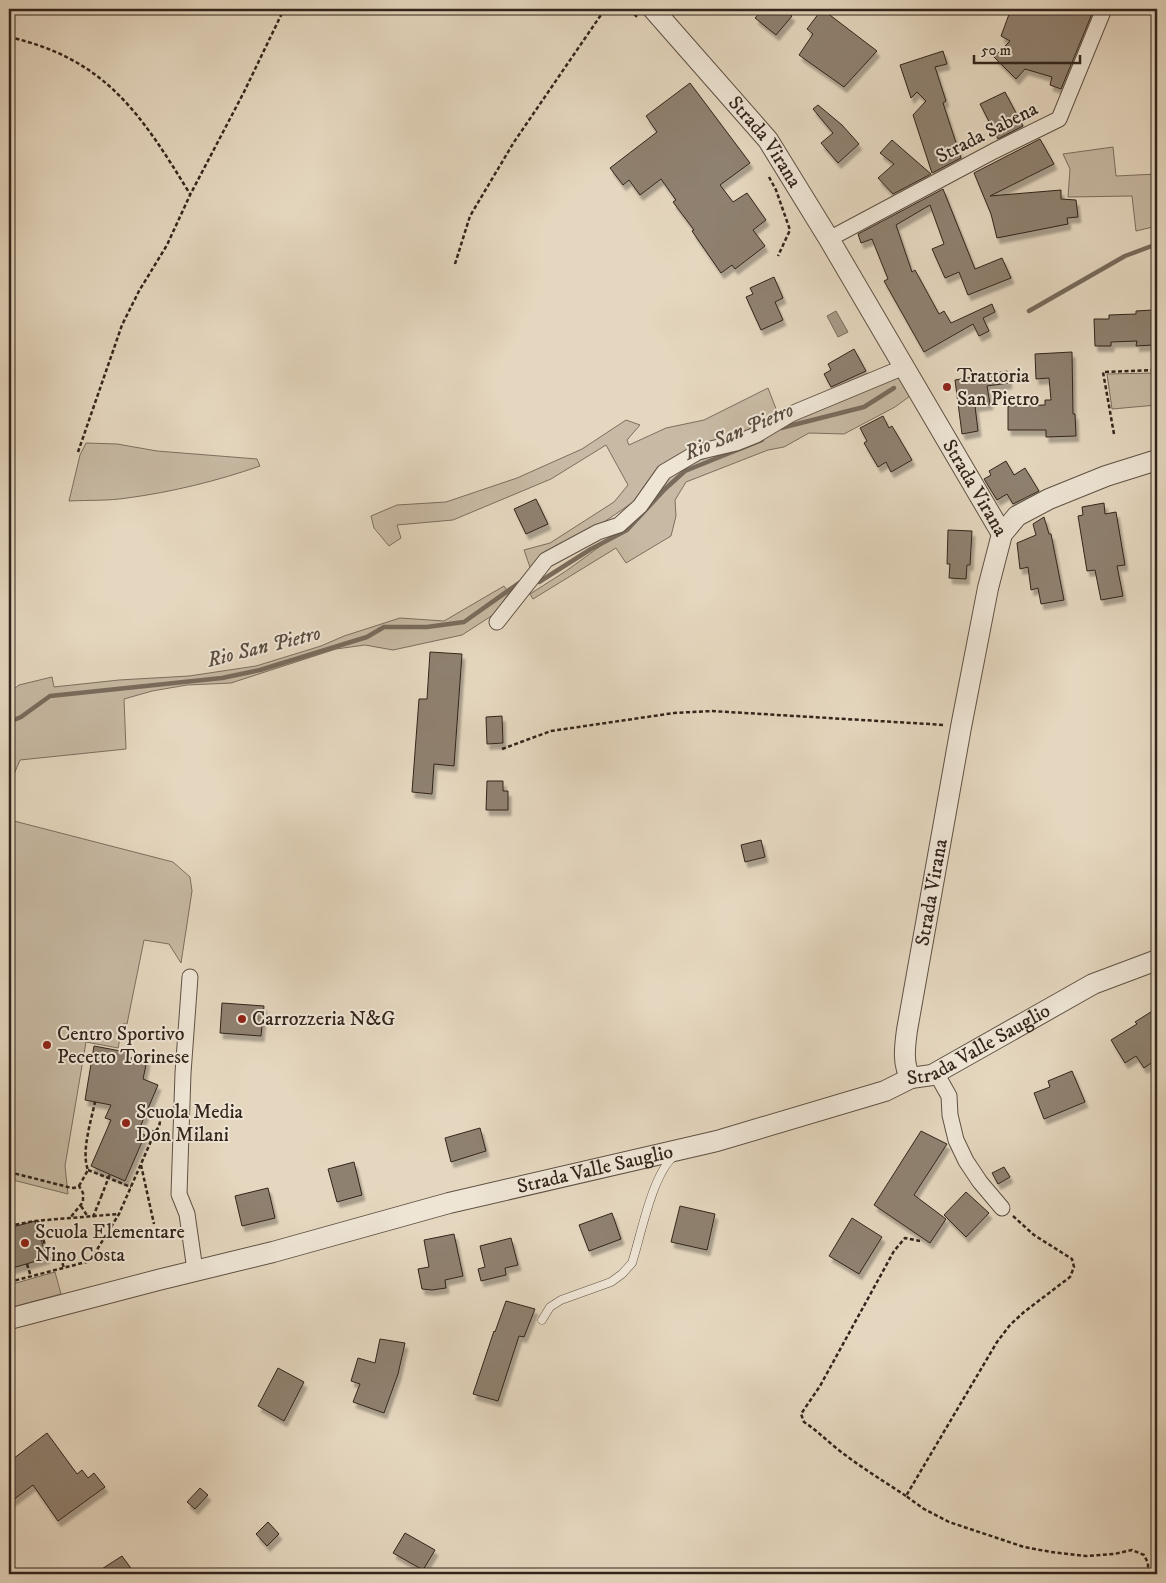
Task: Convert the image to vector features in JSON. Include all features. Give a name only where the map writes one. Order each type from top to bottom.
[{"type":"street","name":"Strada Sabena","points":[[829,239],[994,151],[1059,119],[1104,9]]},
{"type":"street","name":"Strada Virana","points":[[648,16],[768,140],[829,239],[1002,534],[988,588],[961,727],[907,1030],[905,1054],[908,1073],[912,1078]]},
{"type":"street","points":[[497,622],[546,560],[598,532],[619,525],[640,506],[664,472],[698,452],[742,441],[756,435],[791,414],[904,367]]},
{"type":"street","points":[[1002,534],[1017,516],[1048,499],[1106,476],[1157,460]]},
{"type":"street","name":"Strada Valle Sauglio","points":[[9,1319],[195,1270],[273,1252],[449,1203],[716,1141],[885,1091],[912,1078],[932,1076],[1093,984],[1157,960]]},
{"type":"street","points":[[190,977],[183,1073],[180,1194],[187,1214],[195,1270]]},
{"type":"street","points":[[932,1076],[940,1080],[949,1096],[950,1115],[956,1140],[966,1161],[980,1182],[1002,1208]]},
{"type":"lane","points":[[542,1320],[550,1307],[561,1300],[611,1282],[632,1263],[658,1178],[667,1162],[682,1149]]},
{"type":"path","points":[[78,452],[122,325],[139,291],[167,245],[190,195],[244,92],[284,9]]},
{"type":"path","points":[[455,264],[470,216],[509,150],[605,9]]},
{"type":"path","points":[[630,9],[648,16]]},
{"type":"path","points":[[9,37],[71,59],[98,75],[126,101],[150,132],[190,195]]},
{"type":"path","points":[[768,174],[776,190],[790,230],[778,256]]},
{"type":"path","points":[[1114,434],[1103,372],[1157,370]]},
{"type":"path","points":[[502,749],[550,731],[674,713],[712,711],[961,727]]},
{"type":"path","points":[[95,1102],[86,1150],[85,1162],[88,1170],[131,1187]]},
{"type":"path","points":[[9,1282],[90,1261],[119,1214],[155,1132],[160,1127],[161,1120],[158,1112],[149,1108]]},
{"type":"path","points":[[141,1126],[155,1132]]},
{"type":"path","points":[[141,1165],[154,1224]]},
{"type":"path","points":[[9,1172],[74,1188],[79,1186],[88,1170]]},
{"type":"path","points":[[93,1217],[110,1174]]},
{"type":"path","points":[[70,1218],[83,1202],[83,1193],[79,1186]]},
{"type":"path","points":[[81,1206],[88,1217]]},
{"type":"path","points":[[906,1496],[997,1342],[1010,1325],[1024,1312],[1070,1276],[1074,1267],[1072,1259],[1034,1235],[1002,1208]]},
{"type":"path","points":[[9,1226],[38,1221],[119,1214]]},
{"type":"path","points":[[38,1221],[49,1259],[60,1256],[64,1268]]},
{"type":"path","points":[[920,1241],[905,1238],[894,1251],[820,1386],[801,1414],[804,1422],[858,1464],[924,1509],[949,1522],[1024,1547],[1051,1552],[1086,1556],[1114,1554],[1132,1550],[1144,1555],[1148,1563],[1148,1574]]},
{"type":"path","points":[[27,1264],[30,1277]]},
{"type":"shaded area","points":[[1113,147],[1116,176],[1157,174],[1157,226],[1136,231],[1132,196],[1068,197],[1070,169],[1063,154]]},
{"type":"shaded area","points":[[836,311],[848,332],[838,337],[827,316]]},
{"type":"shaded area","points":[[1157,373],[1157,405],[1112,409],[1107,374]]},
{"type":"shaded area","points":[[900,378],[910,396],[895,407],[844,434],[809,433],[784,447],[768,450],[686,482],[675,500],[676,516],[671,536],[626,563],[616,548],[533,599],[530,594],[606,542],[645,507],[664,480],[700,460],[737,447],[783,423],[889,379]]},
{"type":"shaded area","points":[[768,388],[778,414],[755,431],[699,448],[639,498],[565,545],[531,570],[524,550],[550,543],[614,502],[628,485],[606,445],[551,479],[453,520],[397,525],[401,538],[389,546],[374,528],[371,516],[397,505],[446,502],[517,478],[582,449],[626,420],[640,425],[627,440],[629,445],[666,428],[704,420]]},
{"type":"shaded area","points":[[86,443],[117,444],[157,451],[257,459],[260,466],[211,481],[161,493],[120,499],[69,501],[80,455]]},
{"type":"shaded area","points":[[504,586],[509,593],[496,613],[462,635],[393,650],[365,645],[336,649],[231,683],[187,685],[152,691],[124,699],[126,749],[20,760],[9,786],[9,693],[19,685],[52,677],[54,687],[119,680],[189,676],[256,666],[321,646],[344,636],[400,618],[444,621]]},
{"type":"shaded area","name":"Centro Sportivo Pecetto Torinese","points":[[9,798],[14,821],[173,862],[190,877],[192,891],[181,963],[169,944],[144,940],[127,1024],[123,1024],[118,1048],[86,1042],[65,1166],[68,1194],[9,1179]]},
{"type":"shaded area","points":[[55,1272],[61,1294],[9,1308],[9,1285]]},
{"type":"building","points":[[763,9],[783,9],[792,16],[776,35],[755,18]]},
{"type":"building","points":[[822,9],[877,51],[844,87],[799,55],[813,34],[807,29]]},
{"type":"building","points":[[1011,9],[1094,9],[1061,89],[1050,85],[1052,77],[1025,69],[1016,79],[994,57],[1010,41],[1001,36]]},
{"type":"building","points":[[943,51],[947,64],[935,67],[946,101],[943,103],[961,158],[932,173],[913,115],[926,101],[917,92],[911,98],[900,65]]},
{"type":"building","points":[[690,83],[750,163],[720,185],[733,202],[747,193],[766,220],[753,230],[765,246],[735,269],[732,265],[721,273],[692,231],[694,230],[673,202],[676,200],[661,179],[640,195],[629,180],[623,185],[610,168],[657,132],[646,116]]},
{"type":"building","points":[[1005,92],[1023,126],[998,139],[980,104]]},
{"type":"building","points":[[818,105],[842,125],[859,144],[838,163],[821,143],[833,133],[813,109]]},
{"type":"building","points":[[1040,139],[1054,164],[990,196],[1061,190],[1061,199],[1076,200],[1078,217],[1067,218],[1068,224],[997,238],[991,214],[974,173]]},
{"type":"building","points":[[892,140],[931,174],[893,194],[878,178],[894,164],[880,153]]},
{"type":"building","points":[[943,189],[975,269],[1002,258],[1011,278],[968,295],[959,272],[945,278],[932,249],[944,244],[930,205],[896,225],[912,272],[915,270],[939,314],[944,311],[951,323],[992,304],[995,312],[983,318],[989,331],[979,336],[973,324],[924,352],[884,281],[888,279],[872,239],[861,243],[858,234]]},
{"type":"building","points":[[774,277],[783,298],[775,302],[783,320],[761,330],[746,297],[753,294],[750,288]]},
{"type":"building","points":[[1152,310],[1153,345],[1136,346],[1137,341],[1111,342],[1111,346],[1095,346],[1094,319],[1109,319],[1109,315],[1136,314],[1136,311]]},
{"type":"building","points":[[854,349],[866,371],[831,387],[824,374],[831,370],[828,364]]},
{"type":"building","points":[[1072,352],[1073,414],[1075,414],[1076,436],[1046,437],[1046,430],[1008,430],[1008,406],[1045,405],[1045,400],[1051,400],[1049,378],[1036,379],[1035,354]]},
{"type":"building","points":[[1007,371],[1009,383],[987,386],[990,404],[975,406],[978,431],[962,434],[955,380]]},
{"type":"building","points":[[883,416],[889,428],[892,426],[912,460],[891,472],[886,462],[878,467],[864,443],[867,441],[860,428]]},
{"type":"building","points":[[1006,461],[1014,475],[1025,468],[1039,491],[1013,504],[1007,494],[997,500],[984,479],[991,475],[989,471]]},
{"type":"building","points":[[536,499],[548,524],[526,534],[514,509]]},
{"type":"building","points":[[1104,503],[1105,514],[1116,512],[1125,565],[1117,566],[1123,596],[1101,600],[1095,570],[1087,571],[1078,516],[1083,515],[1082,507]]},
{"type":"building","points":[[1044,517],[1049,534],[1051,534],[1064,600],[1041,604],[1038,588],[1031,590],[1028,567],[1020,569],[1017,543],[1036,535],[1033,524]]},
{"type":"building","points":[[948,530],[972,531],[970,565],[967,565],[966,579],[949,578],[950,564],[947,564]]},
{"type":"building","points":[[430,652],[462,654],[454,766],[434,764],[432,794],[412,792],[419,699],[427,699]]},
{"type":"building","points":[[502,716],[503,743],[487,744],[486,717]]},
{"type":"building","points":[[487,781],[503,781],[503,791],[508,791],[508,810],[486,810]]},
{"type":"building","points":[[761,840],[765,857],[745,862],[741,845]]},
{"type":"building","name":"Carrozzeria N&G","points":[[222,1003],[264,1006],[261,1036],[220,1033]]},
{"type":"building","points":[[1157,1008],[1157,1059],[1144,1068],[1136,1056],[1125,1063],[1111,1040],[1137,1024],[1135,1022]]},
{"type":"building","name":"Scuola Media Don Milani","points":[[94,1046],[126,1052],[125,1057],[147,1060],[143,1079],[158,1085],[138,1132],[145,1135],[125,1181],[91,1166],[111,1120],[105,1118],[111,1105],[85,1100]]},
{"type":"building","points":[[1072,1071],[1085,1102],[1044,1119],[1034,1093],[1050,1087],[1048,1081]]},
{"type":"building","points":[[480,1128],[486,1151],[451,1162],[445,1138]]},
{"type":"building","points":[[921,1131],[947,1144],[914,1195],[946,1219],[930,1243],[874,1205]]},
{"type":"building","points":[[354,1162],[362,1195],[337,1202],[328,1169]]},
{"type":"building","points":[[1004,1167],[1010,1177],[998,1184],[992,1173]]},
{"type":"building","points":[[268,1188],[275,1218],[242,1226],[235,1196]]},
{"type":"building","points":[[966,1192],[989,1213],[966,1237],[944,1215]]},
{"type":"building","points":[[680,1206],[715,1214],[707,1250],[671,1242]]},
{"type":"building","points":[[612,1213],[621,1239],[589,1251],[579,1225]]},
{"type":"building","points":[[852,1218],[882,1237],[859,1274],[829,1256]]},
{"type":"building","name":"Scuola Elementare Nino Costa","points":[[35,1221],[47,1258],[9,1269],[9,1228]]},
{"type":"building","points":[[454,1234],[463,1276],[445,1280],[446,1288],[422,1289],[418,1269],[429,1267],[424,1240]]},
{"type":"building","points":[[511,1238],[518,1265],[505,1268],[506,1275],[481,1281],[478,1269],[485,1267],[480,1246]]},
{"type":"building","points":[[506,1301],[535,1309],[524,1337],[519,1336],[498,1401],[473,1394]]},
{"type":"building","points":[[380,1339],[405,1343],[398,1374],[384,1413],[353,1402],[360,1384],[351,1381],[358,1358],[375,1363]]},
{"type":"building","points":[[278,1368],[304,1382],[284,1421],[258,1406]]},
{"type":"building","points":[[47,1433],[77,1474],[82,1470],[88,1478],[94,1473],[105,1487],[58,1521],[33,1485],[9,1503],[9,1462]]},
{"type":"building","points":[[200,1488],[208,1495],[195,1509],[187,1502]]},
{"type":"building","points":[[268,1522],[279,1534],[267,1546],[256,1534]]},
{"type":"building","points":[[405,1533],[435,1550],[423,1570],[393,1553]]},
{"type":"building","points":[[122,1556],[135,1574],[94,1574]]},
{"type":"waterway","name":"Rio San Pietro","points":[[1029,311],[1125,256],[1157,244]]},
{"type":"waterway","name":"Rio San Pietro","points":[[781,428],[864,407],[894,388]]},
{"type":"waterway","name":"Rio San Pietro","points":[[539,582],[591,549],[627,530],[665,489],[685,471],[762,440]]},
{"type":"waterway","name":"Rio San Pietro","points":[[9,722],[21,717],[50,696],[222,678],[260,670],[367,637],[384,627],[427,627],[464,622],[519,583]]},
{"type":"place","name":"Trattoria San Pietro","points":[[947,387]]},
{"type":"place","name":"Carrozzeria N&G","points":[[242,1019]]},
{"type":"place","name":"Centro Sportivo Pecetto Torinese","points":[[47,1045]]},
{"type":"place","name":"Scuola Media Don Milani","points":[[126,1123]]},
{"type":"place","name":"Scuola Elementare Nino Costa","points":[[25,1243]]}]
